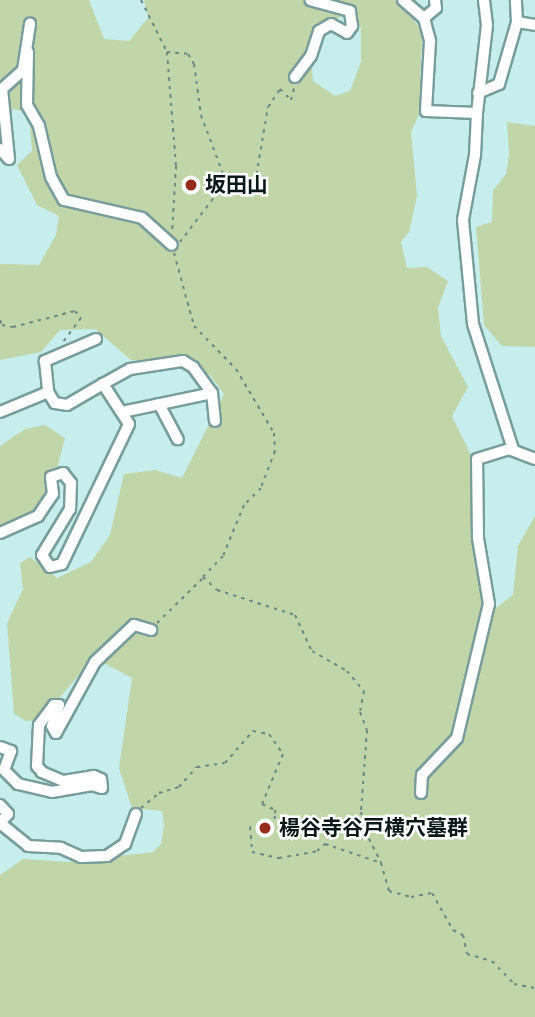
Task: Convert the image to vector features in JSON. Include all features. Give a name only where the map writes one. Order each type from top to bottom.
[{"type":"street","points":[[295,77],[311,56],[319,31],[331,24],[347,33],[352,26],[350,11],[310,0]]},
{"type":"street","points":[[403,0],[424,18],[430,41],[426,111],[477,113]]},
{"type":"street","points":[[424,18],[436,8],[435,0]]},
{"type":"street","points":[[484,0],[487,25],[478,93],[475,155],[463,220],[472,324],[513,449]]},
{"type":"street","points":[[478,93],[499,84],[517,22],[516,0]]},
{"type":"street","points":[[517,22],[535,25]]},
{"type":"street","points":[[30,24],[27,105],[39,126],[51,177],[64,200],[142,218],[172,244]]},
{"type":"street","points":[[0,149],[9,159],[2,89],[23,70],[27,52]]},
{"type":"street","points":[[96,339],[44,361],[48,392],[55,403],[67,405],[130,369],[183,361],[212,393],[215,421]]},
{"type":"street","points":[[0,533],[38,516],[53,494],[51,477],[63,473],[71,483],[70,509],[42,555],[50,567],[62,564],[129,424],[103,384]]},
{"type":"street","points":[[0,412],[48,392]]},
{"type":"street","points":[[122,412],[212,393]]},
{"type":"street","points":[[159,404],[177,439]]},
{"type":"street","points":[[421,793],[422,775],[457,738],[489,604],[478,538],[477,459],[513,449],[535,459]]},
{"type":"street","points":[[0,747],[10,751],[4,770],[18,785],[52,792],[92,785],[102,788],[101,779],[94,776],[63,781],[41,772],[37,766],[39,725],[54,705],[59,705],[52,726],[57,733],[95,662],[134,625],[151,630]]},
{"type":"street","points":[[0,805],[8,814],[0,823],[28,846],[61,848],[80,857],[107,856],[125,845],[136,814]]},
{"type":"path","points":[[141,0],[167,52],[176,166],[172,244],[194,326],[236,369],[274,433],[275,451],[261,488],[244,505],[228,548],[151,630]]},
{"type":"path","points":[[167,52],[188,54],[194,64],[201,115],[226,182]]},
{"type":"path","points":[[226,182],[256,183],[268,107],[280,89],[291,100],[295,77]]},
{"type":"path","points":[[172,244],[184,240],[226,182]]},
{"type":"path","points":[[0,320],[2,325],[13,327],[75,311],[81,318],[44,361]]},
{"type":"path","points":[[203,577],[217,590],[295,615],[312,651],[347,671],[364,691],[360,712],[367,730],[361,812],[365,831],[381,863],[389,891],[411,897],[432,893],[453,930],[463,935],[467,954],[492,961],[514,984],[535,988]]},
{"type":"path","points":[[136,814],[159,793],[179,786],[197,767],[225,762],[253,731],[269,734],[283,754],[262,804],[275,810],[276,816],[268,824],[250,827],[252,852],[279,858],[317,850],[325,844],[381,863]]},
{"type":"green space","points":[[0,0],[89,0],[104,39],[129,41],[148,18],[144,0],[398,0],[418,26],[422,37],[419,114],[411,132],[417,196],[409,232],[401,242],[407,268],[427,267],[448,281],[438,308],[441,336],[468,387],[452,416],[484,482],[480,557],[488,560],[493,610],[513,595],[518,546],[535,516],[535,1017],[0,1017],[0,875],[23,859],[69,862],[153,852],[161,844],[164,825],[162,811],[132,808],[119,768],[132,678],[94,658],[40,720],[26,721],[14,714],[7,623],[23,589],[20,563],[30,557],[57,578],[91,562],[110,535],[124,474],[155,470],[182,478],[224,394],[210,375],[167,361],[131,360],[95,329],[60,330],[41,352],[0,360],[0,264],[39,265],[56,235],[59,216],[37,205],[17,165],[32,151],[29,113],[14,109],[0,114]],"holes":[[[349,14],[361,28],[361,62],[350,91],[335,96],[313,81],[311,56],[328,21]]]},
{"type":"green space","points":[[507,122],[535,126],[535,347],[502,346],[484,325],[476,227],[492,222],[493,191],[506,174],[509,155]]},
{"type":"green space","points":[[45,425],[65,438],[53,484],[29,515],[0,531],[0,446],[25,429]]},
{"type":"place","name":"坂田山","points":[[191,185]]},
{"type":"place","name":"楊谷寺谷戸横穴墓群","points":[[265,828]]}]
